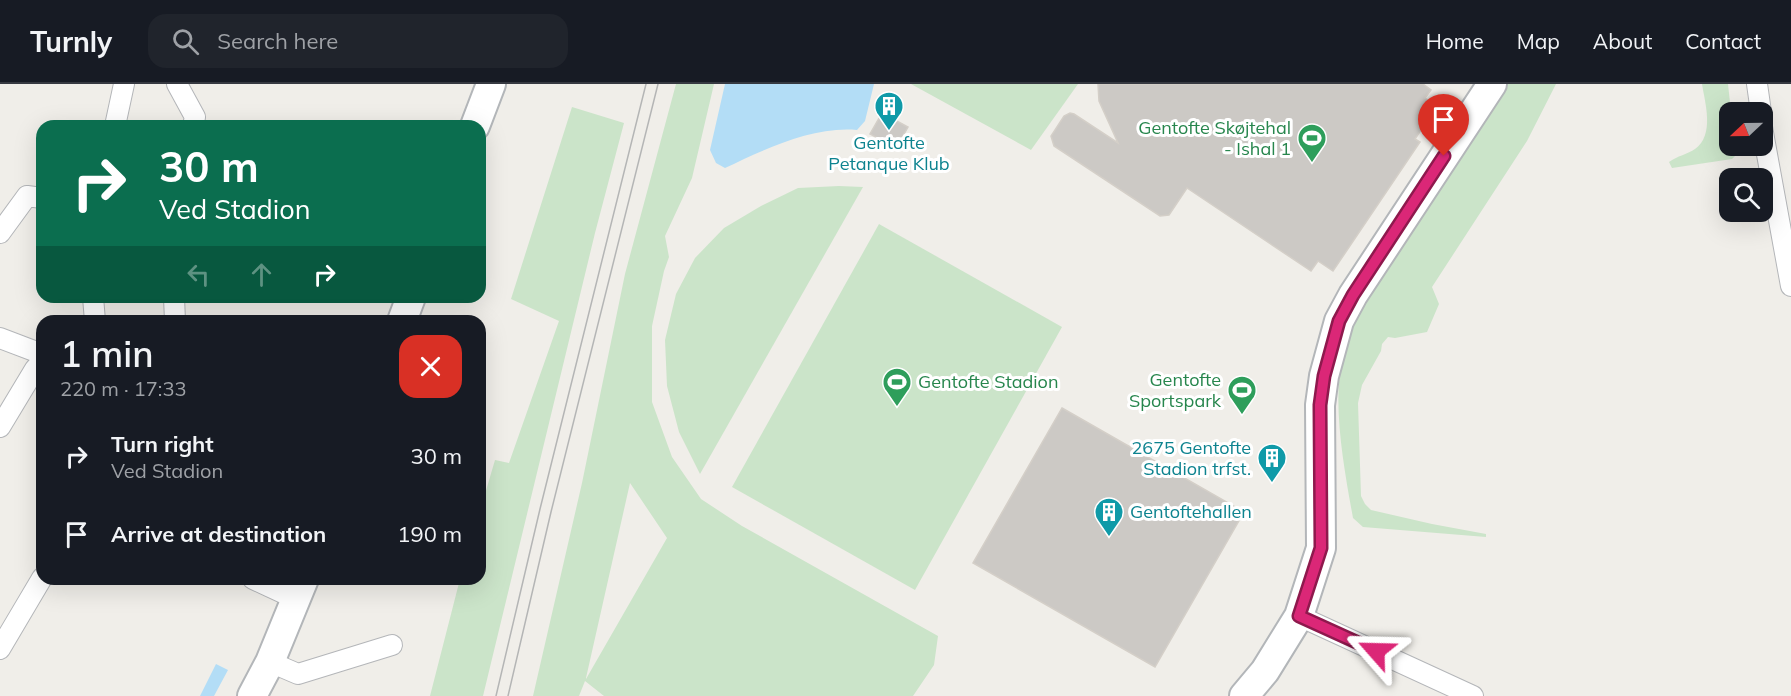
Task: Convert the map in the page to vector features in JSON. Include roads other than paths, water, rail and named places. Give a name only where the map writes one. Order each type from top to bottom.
[{"type":"street","points":[[116,120],[124,84]]},
{"type":"street","points":[[177,84],[195,117],[194,120]]},
{"type":"street","points":[[477,120],[491,84]]},
{"type":"street","points":[[1244,696],[1265,671],[1299,616],[1321,548],[1320,405],[1324,376],[1339,321],[1359,286],[1492,84]]},
{"type":"street","points":[[1757,84],[1760,102]]},
{"type":"street","points":[[1767,156],[1791,286]]},
{"type":"street","points":[[0,233],[27,196],[36,197]]},
{"type":"street","points":[[0,338],[36,352]]},
{"type":"street","points":[[0,427],[36,367]]},
{"type":"street","points":[[0,649],[38,585]]},
{"type":"street","points":[[252,696],[270,662],[300,589],[281,585]]},
{"type":"street","points":[[1299,616],[1473,696]]},
{"type":"street","points":[[270,662],[298,674],[392,645]]},
{"type":"water","points":[[725,84],[874,84],[865,121],[857,130],[806,135],[725,168],[716,163],[710,150]]},
{"type":"water","points":[[216,664],[228,670],[214,696],[200,696]]},
{"type":"tram line","points":[[496,696],[646,84]]},
{"type":"tram line","points":[[508,696],[551,512],[658,84]]},
{"type":"place","name":"Gentofte Petanque Klub","points":[[889,132]]},
{"type":"place","name":"Gentofte Skøjtehal - Ishal 1","points":[[1312,164]]},
{"type":"place","name":"Gentofte Stadion","points":[[897,408]]},
{"type":"place","name":"Gentofte Sportspark","points":[[1242,416]]},
{"type":"place","name":"2675 Gentofte Stadion trfst.","points":[[1272,484]]},
{"type":"place","name":"Gentoftehallen","points":[[1109,538]]}]
